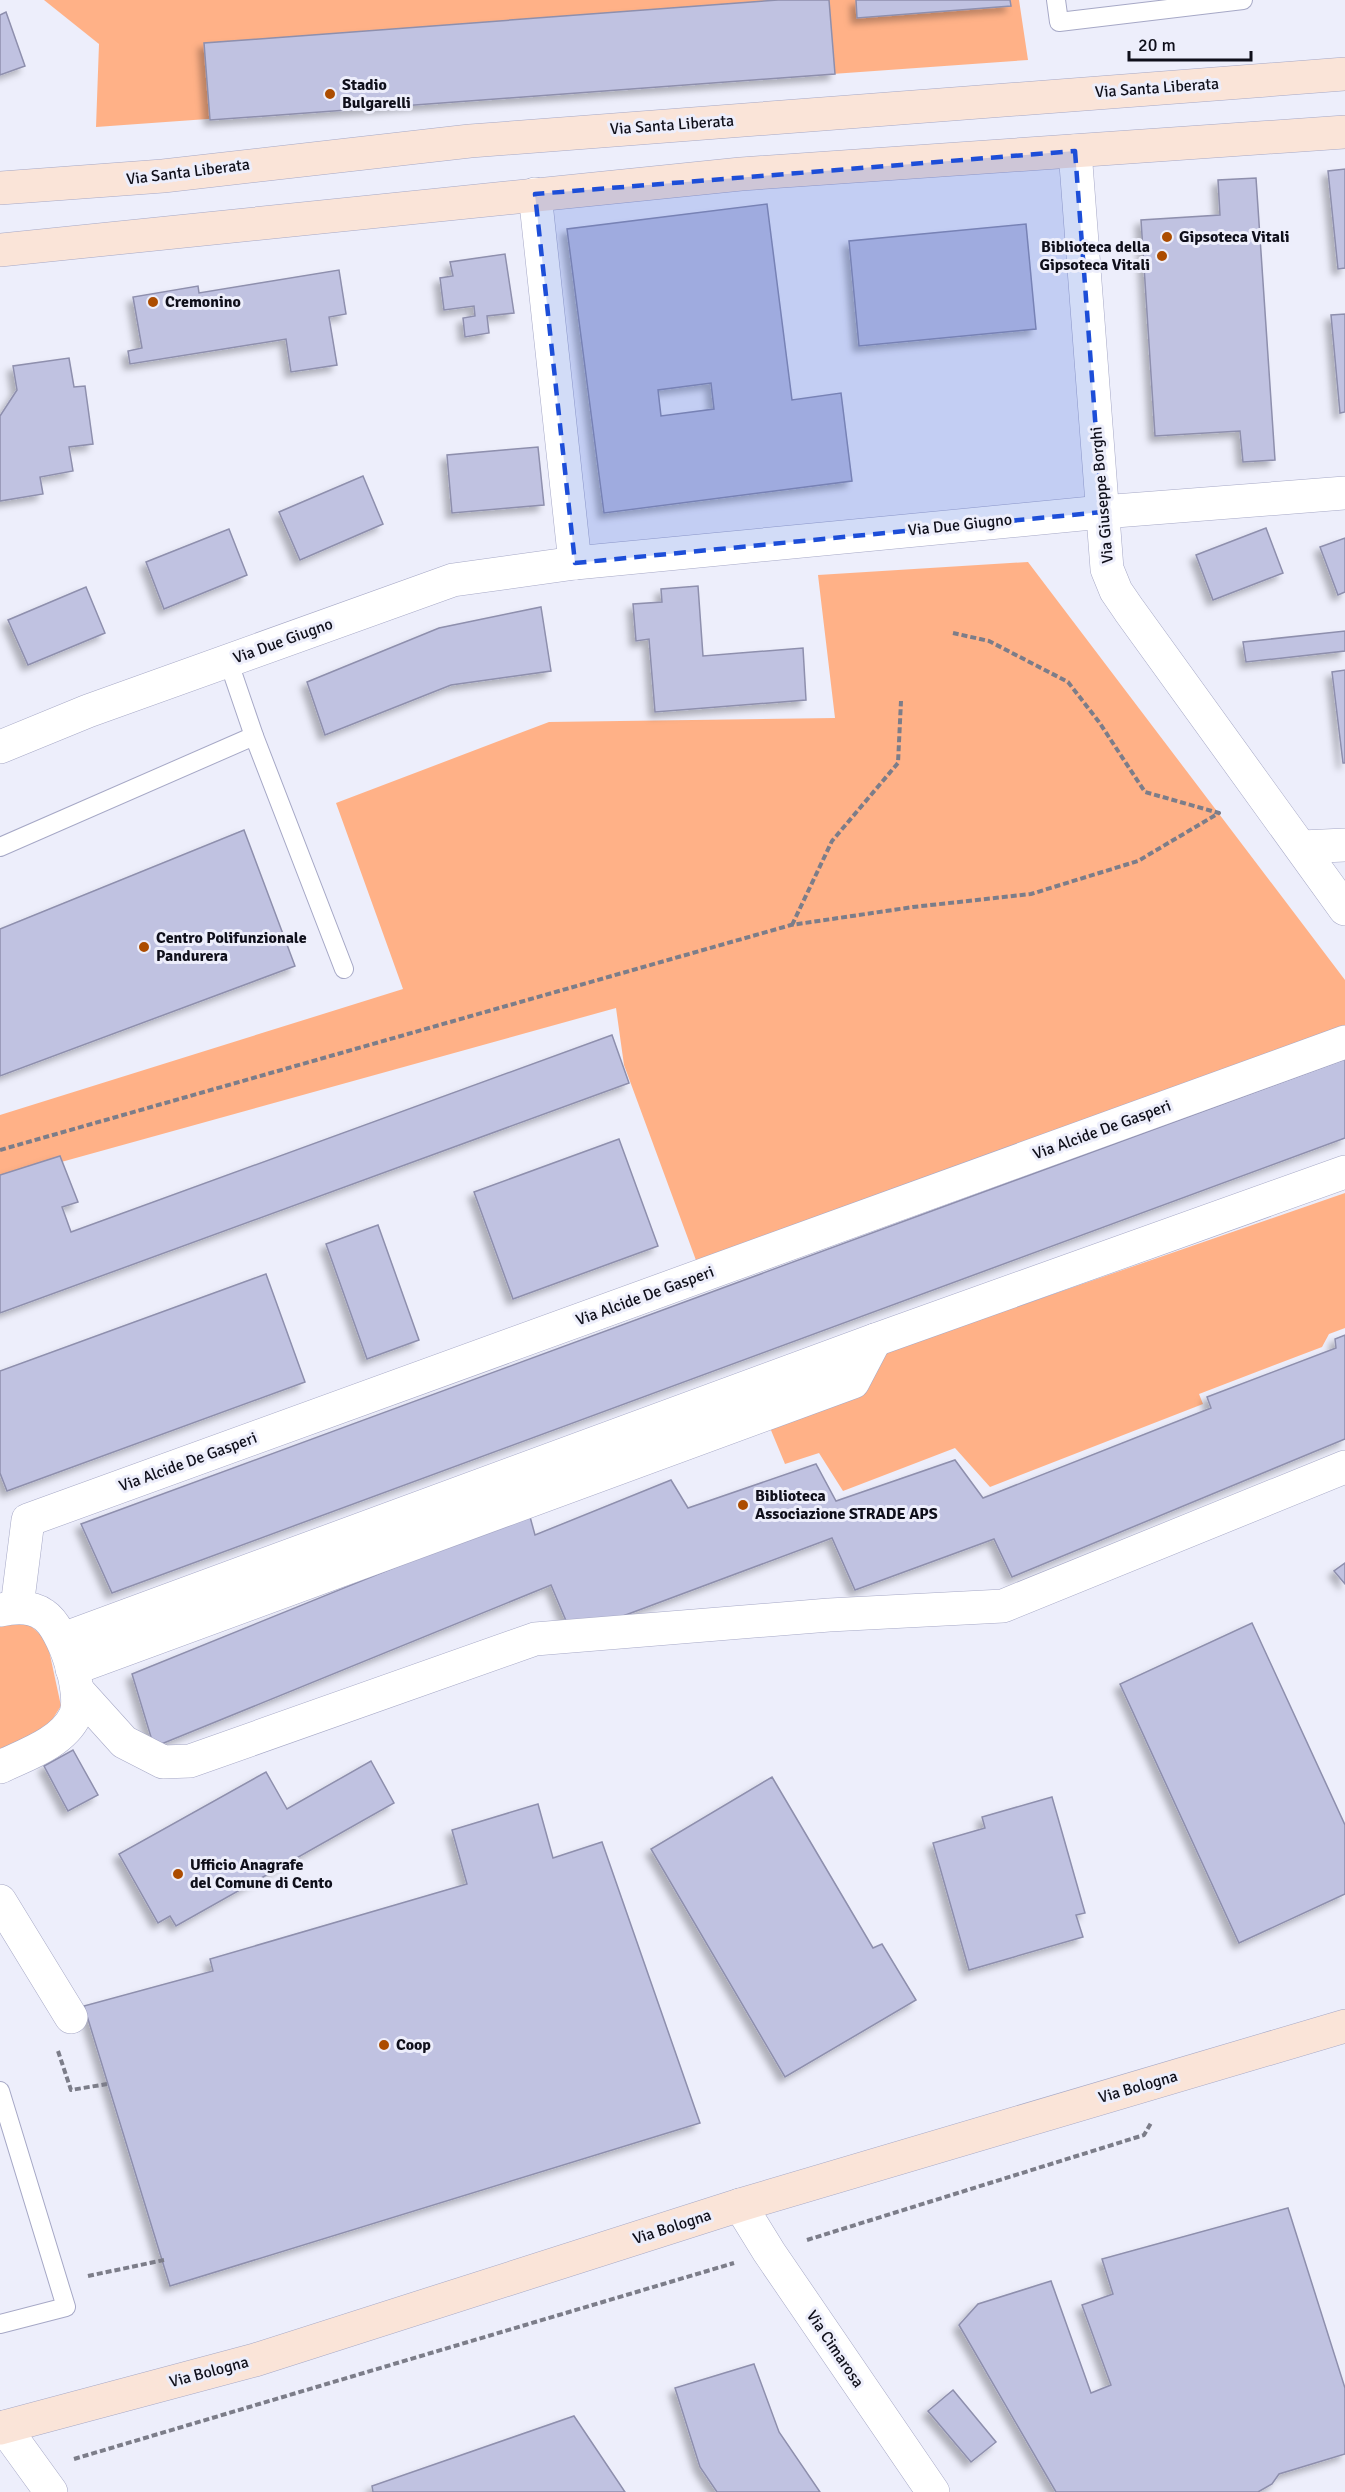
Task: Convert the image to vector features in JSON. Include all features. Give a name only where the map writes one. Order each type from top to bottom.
[{"type":"street","name":"Via Santa Liberata","points":[[0,188],[162,176],[470,141],[1345,74]]},
{"type":"street","points":[[0,250],[741,174],[1345,132]]},
{"type":"street","name":"Via Giuseppe Borghi","points":[[1075,151],[1107,569],[1116,591],[1345,909]]},
{"type":"street","points":[[535,194],[575,562]]},
{"type":"street","points":[[0,257],[70,243]]},
{"type":"street","name":"Via Due Giugno","points":[[0,747],[88,711],[453,580],[575,562],[1102,512],[1345,493]]},
{"type":"street","points":[[1302,847],[1345,845]]},
{"type":"street","name":"Via Alcide De Gasperi","points":[[1345,1042],[28,1520],[9,1608],[45,1615],[71,1666],[124,1742],[163,1762],[190,1761],[536,1640],[829,1615],[1003,1606],[1345,1467]]},
{"type":"street","points":[[0,1767],[57,1737],[75,1715],[71,1666],[853,1382],[875,1340],[1345,1172]]},
{"type":"street","points":[[0,1901],[71,2017]]},
{"type":"street","name":"Via Bologna","points":[[2,2427],[255,2360],[740,2205],[1345,2026]]},
{"type":"street","name":"Via Cimarosa","points":[[740,2205],[769,2252],[933,2492]]},
{"type":"street","points":[[2,2427],[43,2481]]},
{"type":"lane","points":[[1056,0],[1059,22],[1243,0]]},
{"type":"lane","points":[[228,660],[254,736],[344,969]]},
{"type":"lane","points":[[0,847],[254,736]]},
{"type":"lane","points":[[0,2091],[66,2307],[0,2324]]},
{"type":"path","points":[[0,1150],[791,925],[913,907],[1031,894],[1138,861],[1219,813],[1145,792],[1099,722],[1068,682],[989,641],[953,633]]},
{"type":"path","points":[[791,925],[832,841],[898,763],[901,701]]},
{"type":"path","points":[[43,2481],[1144,2135],[1178,2075]]},
{"type":"highlighted area","points":[[1075,151],[1102,512],[575,563],[535,194]]},
{"type":"shaded area","name":"Stadio Bulgarelli","points":[[44,0],[1019,0],[1028,60],[96,127],[99,44]]},
{"type":"shaded area","points":[[1028,562],[1345,980],[1345,1031],[697,1263],[624,1065],[616,1008],[0,1179],[0,1115],[403,989],[336,803],[549,722],[835,718],[818,575]]},
{"type":"shaded area","points":[[1345,1193],[1345,1328],[1329,1334],[1322,1347],[1199,1394],[1203,1404],[990,1487],[955,1448],[843,1491],[819,1453],[785,1464],[768,1423],[883,1353]]},
{"type":"shaded area","points":[[0,1621],[30,1625],[47,1641],[61,1706],[46,1729],[0,1752]]},
{"type":"building","points":[[778,0],[829,0],[835,74],[210,120],[204,43]]},
{"type":"building","points":[[856,0],[1010,0],[1011,6],[857,18]]},
{"type":"building","points":[[6,12],[25,66],[0,75],[0,15]]},
{"type":"building","points":[[1345,169],[1345,268],[1338,269],[1328,171]]},
{"type":"building","points":[[1256,178],[1275,460],[1243,462],[1240,431],[1155,436],[1141,220],[1220,215],[1218,180]]},
{"type":"building","points":[[767,204],[792,400],[841,393],[852,481],[604,513],[567,229]],"holes":[[[711,383],[714,409],[661,416],[658,390]]]},
{"type":"building","points":[[1026,224],[1036,329],[859,346],[849,241]]},
{"type":"building","points":[[505,254],[514,313],[487,316],[489,333],[465,337],[463,318],[475,316],[474,306],[444,310],[440,278],[453,276],[450,262]]},
{"type":"building","points":[[339,270],[346,314],[329,317],[337,365],[291,372],[286,339],[130,364],[128,351],[142,348],[133,297],[198,286],[199,293]]},
{"type":"building","points":[[1345,314],[1345,412],[1340,413],[1331,315]]},
{"type":"building","points":[[69,358],[74,387],[85,386],[93,444],[69,447],[73,471],[40,477],[43,494],[0,501],[0,416],[17,390],[13,366]]},
{"type":"building","points":[[538,447],[544,505],[452,513],[447,455]]},
{"type":"building","points":[[363,476],[383,524],[300,560],[279,512]]},
{"type":"building","points":[[1266,528],[1283,573],[1213,600],[1196,555]]},
{"type":"building","points":[[229,529],[247,575],[164,609],[146,562]]},
{"type":"building","points":[[1345,538],[1345,592],[1338,595],[1320,547]]},
{"type":"building","points":[[698,586],[703,656],[803,648],[806,700],[655,712],[649,639],[636,641],[633,604],[662,602],[661,589]]},
{"type":"building","points":[[86,587],[105,633],[28,665],[8,620]]},
{"type":"building","points":[[541,607],[551,671],[451,685],[325,735],[307,682],[439,628]]},
{"type":"building","points":[[1345,631],[1345,651],[1246,662],[1243,642]]},
{"type":"building","points":[[1345,670],[1345,763],[1343,763],[1332,672]]},
{"type":"building","name":"Centro Polifunzionale Pandurera","points":[[244,830],[295,966],[0,1076],[0,929]]},
{"type":"building","points":[[612,1035],[629,1083],[0,1313],[0,1175],[60,1156],[78,1202],[62,1207],[71,1232]]},
{"type":"building","points":[[1345,1059],[1345,1138],[112,1593],[81,1524]]},
{"type":"building","points":[[619,1139],[658,1246],[513,1299],[474,1192]]},
{"type":"building","points":[[378,1225],[419,1340],[367,1359],[326,1244]]},
{"type":"building","points":[[266,1274],[305,1382],[7,1491],[0,1473],[0,1371]]},
{"type":"building","points":[[1345,1335],[1345,1439],[1012,1577],[994,1539],[855,1590],[832,1538],[572,1635],[551,1585],[154,1747],[132,1674],[529,1513],[535,1535],[671,1480],[688,1508],[816,1464],[836,1501],[955,1460],[983,1498],[1211,1408],[1207,1397],[1336,1348],[1335,1339]]},
{"type":"building","points":[[1345,1563],[1345,1584],[1334,1571]]},
{"type":"building","points":[[1252,1623],[1345,1825],[1345,1894],[1239,1943],[1120,1684]]},
{"type":"building","points":[[73,1750],[98,1795],[68,1811],[44,1766]]},
{"type":"building","points":[[371,1761],[394,1803],[176,1926],[170,1916],[158,1923],[119,1854],[266,1772],[287,1809]]},
{"type":"building","points":[[772,1777],[873,1948],[882,1944],[916,2000],[785,2077],[651,1849]]},
{"type":"building","points":[[1052,1797],[1085,1913],[1076,1915],[1083,1937],[969,1970],[933,1843],[985,1828],[982,1817]]},
{"type":"building","name":"Coop","points":[[538,1804],[553,1858],[602,1842],[700,2123],[170,2286],[84,2006],[213,1971],[210,1959],[467,1884],[452,1830]]},
{"type":"building","points":[[1288,2208],[1345,2388],[1345,2454],[1279,2474],[1272,2484],[1258,2492],[1056,2492],[959,2325],[978,2304],[1051,2281],[1091,2393],[1111,2385],[1082,2305],[1113,2294],[1102,2259]]},
{"type":"building","points":[[754,2364],[779,2432],[820,2492],[717,2492],[700,2467],[675,2388]]},
{"type":"building","points":[[953,2390],[996,2442],[971,2462],[928,2411]]},
{"type":"building","points":[[574,2416],[625,2492],[373,2492],[372,2486]]},
{"type":"place","name":"Stadio Bulgarelli","points":[[330,94]]},
{"type":"place","name":"Gipsoteca Vitali","points":[[1167,237]]},
{"type":"place","name":"Biblioteca della Gipsoteca Vitali","points":[[1162,256]]},
{"type":"place","name":"Cremonino","points":[[153,302]]},
{"type":"place","name":"Centro Polifunzionale Pandurera","points":[[144,947]]},
{"type":"place","name":"Biblioteca Associazione STRADE APS","points":[[743,1505]]},
{"type":"place","name":"Ufficio Anagrafe del Comune di Cento","points":[[178,1874]]},
{"type":"place","name":"Coop","points":[[384,2045]]}]
